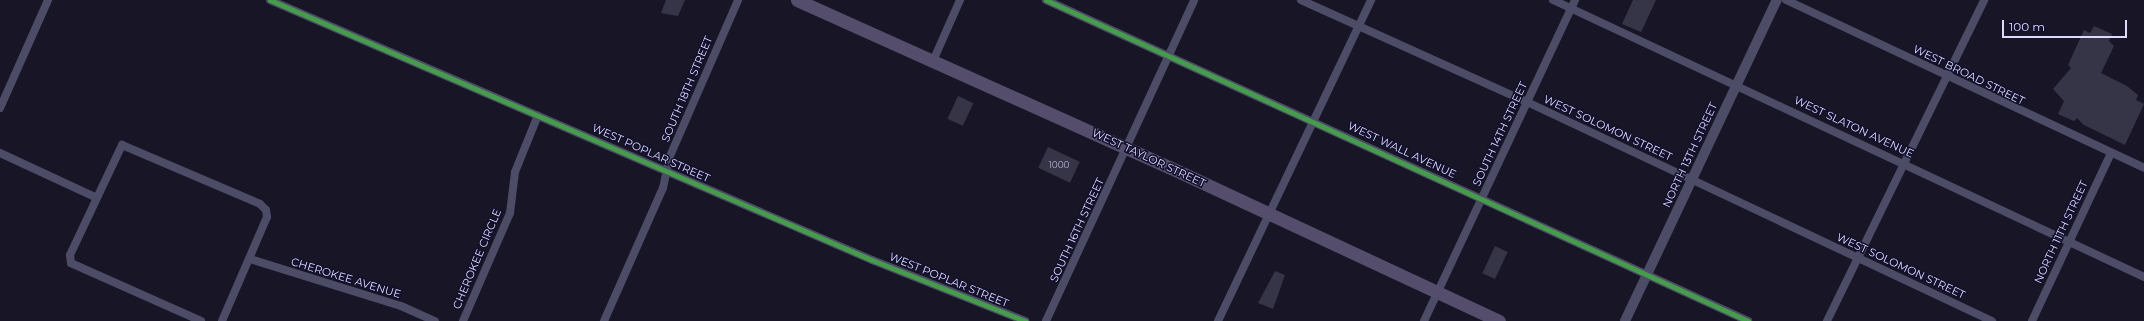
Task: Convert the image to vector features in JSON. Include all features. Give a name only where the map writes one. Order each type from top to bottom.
[{"type":"main road","name":"WEST TAYLOR STREET","points":[[797,0],[1127,148],[1499,321]]},
{"type":"street","points":[[0,108],[48,0]]},
{"type":"street","name":"WEST POPLAR STREET","points":[[270,0],[667,171],[1025,321]]},
{"type":"street","name":"SOUTH 18TH STREET","points":[[604,321],[663,188],[670,156],[738,0]]},
{"type":"street","points":[[933,61],[960,0]]},
{"type":"street","name":"WEST WALL AVENUE","points":[[1046,0],[1316,121],[1748,321]]},
{"type":"street","name":"SOUTH 16TH STREET","points":[[1046,321],[1170,55],[1194,0]]},
{"type":"street","name":"WEST SOLOMON STREET","points":[[1301,0],[1527,102],[1992,321]]},
{"type":"street","points":[[1218,321],[1316,121],[1371,0]]},
{"type":"street","name":"WEST SLATON AVENUE","points":[[1553,0],[1737,84],[2144,277]]},
{"type":"street","name":"SOUTH 14TH STREET","points":[[1424,321],[1439,292],[1575,0]]},
{"type":"street","name":"NORTH 13TH STREET","points":[[1625,321],[1777,0]]},
{"type":"street","name":"WEST BROAD STREET","points":[[1786,0],[2144,168]]},
{"type":"street","points":[[1828,321],[1903,162],[1984,0]]},
{"type":"street","name":"CHEROKEE CIRCLE","points":[[463,321],[510,213],[515,172],[538,115]]},
{"type":"street","points":[[201,321],[71,262],[70,255],[95,197],[116,152],[122,145],[128,146],[260,204],[266,210],[267,217],[222,321]]},
{"type":"street","points":[[0,153],[95,197]]},
{"type":"street","name":"NORTH 11TH STREET","points":[[2032,321],[2111,153]]},
{"type":"street","name":"CHEROKEE AVENUE","points":[[250,259],[400,306],[435,321]]},
{"type":"building","points":[[666,0],[685,0],[678,16],[661,13]]},
{"type":"building","points":[[1633,0],[1656,0],[1641,32],[1622,24]]},
{"type":"building","points":[[2094,26],[2112,34],[2109,41],[2114,46],[2101,73],[2127,86],[2138,95],[2136,100],[2144,104],[2125,145],[2084,125],[2077,118],[2074,121],[2058,114],[2064,101],[2053,89],[2071,68],[2068,65],[2084,30],[2090,33]]},
{"type":"building","points":[[958,96],[973,103],[963,126],[947,119]]},
{"type":"building","points":[[1048,147],[1080,162],[1070,183],[1038,168]]},
{"type":"building","points":[[1495,246],[1508,252],[1495,279],[1482,273]]},
{"type":"building","points":[[1275,271],[1285,275],[1273,309],[1258,303]]},
{"type":"cycle path","points":[[270,0],[872,260],[1025,321]]},
{"type":"cycle path","points":[[1046,0],[1748,321]]}]
